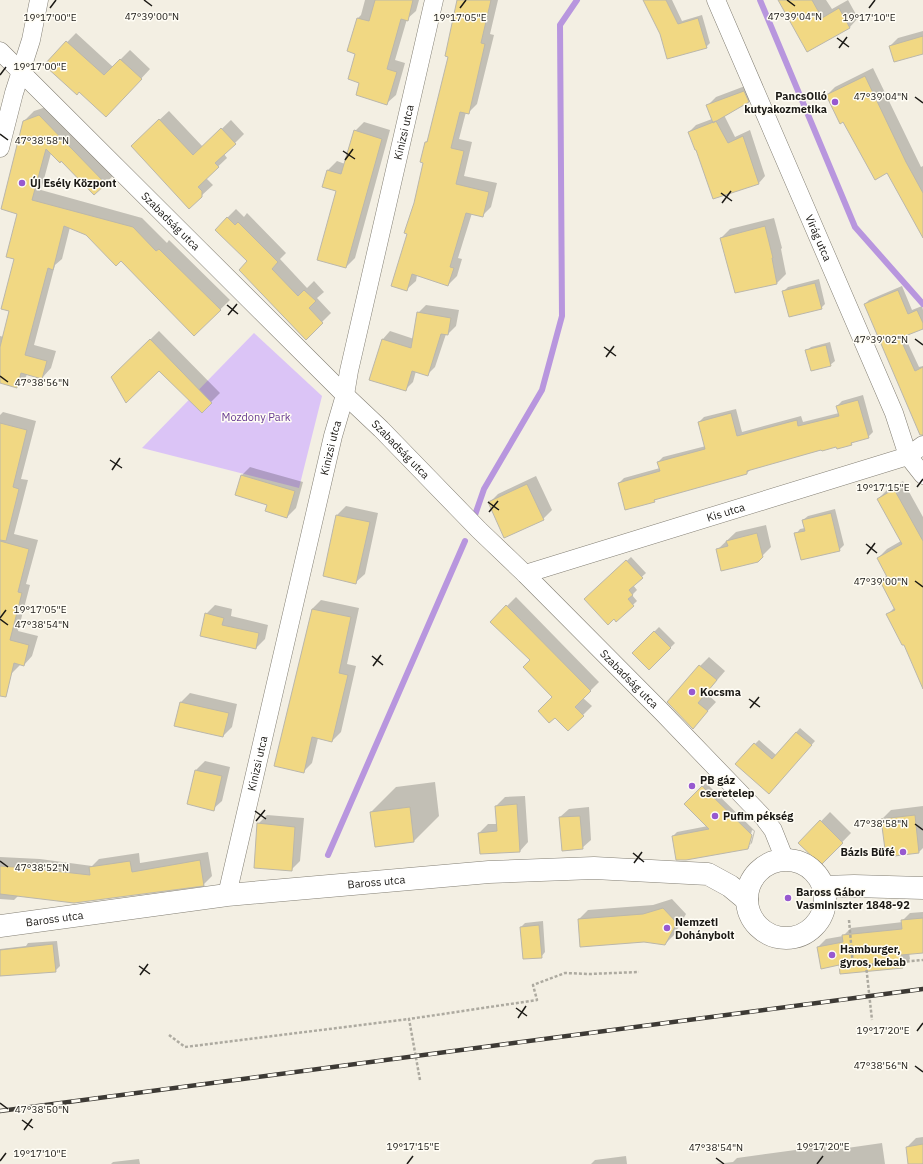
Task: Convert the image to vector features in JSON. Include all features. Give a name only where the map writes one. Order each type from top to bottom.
[{"type":"street","points":[[0,148],[20,72],[31,40],[40,0]]},
{"type":"street","name":"Kinizsi utca","points":[[227,895],[330,452],[345,395],[348,371],[434,0]]},
{"type":"street","name":"Virág utca","points":[[716,0],[894,413],[908,456],[923,474]]},
{"type":"street","name":"Szabadság utca","points":[[0,51],[345,395],[382,429],[479,530],[525,574],[662,712],[764,818],[773,830],[785,860]]},
{"type":"street","name":"Kis utca","points":[[525,574],[908,456],[923,445]]},
{"type":"street","points":[[785,860],[797,862],[808,868],[817,876],[823,887],[825,900],[822,913],[816,925],[805,933],[793,938],[779,938],[766,933],[756,925],[749,913],[747,900],[749,888],[754,877],[762,868],[773,863],[785,860]]},
{"type":"street","name":"Baross utca","points":[[0,926],[227,895],[489,872],[594,868],[708,874],[730,886],[747,900]]},
{"type":"street","points":[[823,887],[854,886],[921,888]]},
{"type":"path","points":[[849,920],[853,966],[923,960]]},
{"type":"path","points":[[866,965],[872,1020]]},
{"type":"path","points":[[169,1035],[185,1047],[409,1019],[537,1000],[534,985],[565,973],[589,974],[639,972]]},
{"type":"path","points":[[409,1019],[420,1080]]},
{"type":"green space","name":"Mozdony Park","points":[[254,333],[322,396],[299,488],[142,448]]},
{"type":"building","points":[[375,0],[413,0],[408,21],[401,19],[387,69],[397,72],[387,105],[356,95],[359,83],[348,79],[355,54],[347,51],[357,18],[369,21]]},
{"type":"building","points":[[457,0],[491,0],[481,43],[485,44],[469,114],[460,112],[451,148],[464,151],[456,184],[489,192],[483,217],[466,213],[450,267],[454,268],[448,286],[412,274],[407,291],[391,286],[407,234],[404,233],[414,203],[423,163],[420,162],[425,142],[427,142],[448,57],[445,56]]},
{"type":"building","points":[[643,0],[666,0],[678,24],[698,18],[707,48],[667,59],[660,34]]},
{"type":"building","points":[[778,0],[812,0],[822,18],[839,8],[850,28],[807,52]]},
{"type":"building","points":[[923,36],[923,54],[894,62],[889,46]]},
{"type":"building","points":[[66,41],[104,75],[120,59],[142,79],[106,117],[79,92],[77,95],[44,65]]},
{"type":"building","points":[[865,76],[906,162],[923,193],[923,238],[887,173],[875,180],[843,122],[840,124],[826,95]]},
{"type":"building","points":[[744,91],[749,102],[713,123],[706,105]]},
{"type":"building","points":[[39,115],[106,184],[94,195],[61,161],[60,163],[46,149],[32,200],[133,227],[156,251],[159,249],[221,310],[194,336],[121,261],[116,266],[86,235],[64,226],[53,270],[48,268],[25,355],[47,361],[42,379],[21,373],[17,388],[0,383],[0,347],[9,311],[1,309],[14,259],[6,257],[17,214],[1,209],[23,121]]},
{"type":"building","points":[[159,119],[193,155],[221,128],[236,144],[215,163],[219,167],[198,187],[202,191],[202,197],[189,209],[131,146]]},
{"type":"building","points":[[716,121],[728,143],[743,136],[759,184],[713,199],[696,150],[688,132]]},
{"type":"building","points":[[354,130],[382,139],[346,268],[317,260],[336,191],[322,187],[327,170],[341,174]]},
{"type":"building","points":[[227,217],[235,225],[238,222],[278,262],[272,269],[298,296],[304,290],[316,301],[309,308],[323,323],[306,340],[239,270],[247,261],[215,230]]},
{"type":"building","points":[[765,226],[773,258],[777,284],[735,293],[720,238]]},
{"type":"building","points":[[815,283],[822,309],[789,317],[782,291]]},
{"type":"building","points":[[898,290],[908,314],[917,310],[923,323],[923,329],[900,338],[915,371],[923,367],[923,435],[920,435],[864,304]]},
{"type":"building","points":[[417,312],[451,318],[448,335],[441,334],[428,376],[412,371],[406,391],[369,380],[382,339],[411,348]]},
{"type":"building","points":[[150,339],[212,403],[202,413],[159,371],[126,403],[111,377]]},
{"type":"building","points":[[826,345],[831,366],[811,371],[805,350]]},
{"type":"building","points":[[858,400],[869,438],[851,443],[852,445],[837,449],[836,447],[821,450],[747,471],[747,474],[654,500],[655,502],[625,510],[618,483],[660,471],[657,462],[705,449],[698,422],[731,413],[737,436],[797,420],[798,426],[839,416],[836,406]]},
{"type":"building","points":[[0,423],[27,430],[13,487],[19,489],[6,541],[0,540]]},
{"type":"building","points":[[241,475],[295,491],[287,518],[265,511],[267,505],[235,495]]},
{"type":"building","points":[[527,484],[544,520],[504,538],[488,502]]},
{"type":"building","points":[[894,489],[923,541],[923,689],[904,645],[902,645],[886,614],[895,610],[880,581],[887,577],[877,558],[902,544],[877,499]]},
{"type":"building","points":[[831,513],[840,551],[801,560],[794,533],[805,531],[802,520]]},
{"type":"building","points":[[336,515],[370,522],[356,584],[323,576]]},
{"type":"building","points":[[757,533],[763,557],[758,562],[721,571],[716,549],[728,546],[726,541]]},
{"type":"building","points":[[0,541],[29,549],[18,592],[22,593],[10,640],[29,645],[24,666],[14,663],[6,697],[0,696]]},
{"type":"building","points":[[626,560],[643,578],[629,590],[633,595],[628,599],[634,606],[616,622],[614,619],[608,625],[584,599]]},
{"type":"building","points":[[506,605],[591,691],[575,707],[584,716],[568,731],[555,718],[549,723],[538,711],[552,697],[523,667],[530,660],[490,622]]},
{"type":"building","points":[[312,609],[351,617],[339,673],[348,675],[332,742],[312,737],[304,773],[274,766]]},
{"type":"building","points":[[205,613],[224,618],[222,625],[259,633],[256,649],[200,636]]},
{"type":"building","points":[[654,631],[671,648],[649,670],[632,653]]},
{"type":"building","name":"Kocsma","points":[[699,665],[717,680],[698,703],[708,711],[693,729],[667,702]]},
{"type":"building","points":[[180,702],[229,713],[223,737],[174,726]]},
{"type":"building","points":[[796,732],[812,745],[769,794],[735,764],[754,743],[772,759]]},
{"type":"building","points":[[195,770],[222,776],[214,811],[187,804]]},
{"type":"building","name":"Pufim pékség","points":[[702,786],[752,835],[748,849],[686,860],[676,860],[672,836],[709,829],[684,804]]},
{"type":"building","points":[[517,804],[520,852],[480,854],[478,833],[497,831],[495,806]]},
{"type":"building","points":[[410,807],[414,842],[375,847],[370,812]]},
{"type":"building","points":[[915,815],[919,853],[886,857],[881,819]]},
{"type":"building","points":[[580,816],[583,849],[562,851],[559,817]]},
{"type":"building","points":[[820,820],[843,843],[821,865],[798,843]]},
{"type":"building","points":[[257,823],[295,827],[292,871],[254,868]]},
{"type":"building","points":[[200,860],[204,886],[74,903],[0,894],[0,866],[90,875],[89,867],[130,861],[132,872]]},
{"type":"building","points":[[663,908],[677,923],[665,945],[644,942],[580,947],[578,919],[643,914]]},
{"type":"building","points":[[923,918],[923,953],[901,955],[903,968],[840,974],[839,965],[821,969],[817,947],[843,942],[842,935],[902,929],[901,920]]},
{"type":"building","points":[[539,925],[542,958],[523,959],[520,927]]},
{"type":"building","points":[[53,944],[56,972],[0,976],[0,950]]},
{"type":"building","points":[[923,1144],[923,1164],[908,1164],[906,1147]]},
{"type":"waterway","points":[[475,515],[484,489],[542,390],[562,316],[560,25],[577,0]]},
{"type":"waterway","points":[[760,0],[855,227],[923,304]]},
{"type":"waterway","points":[[328,855],[465,541]]},
{"type":"railway","points":[[0,1111],[923,989]]},
{"type":"place","name":"PancsOlló kutyakozmetika","points":[[835,102]]},
{"type":"place","name":"Új Esély Központ","points":[[22,183]]},
{"type":"place","name":"Kocsma","points":[[692,692]]},
{"type":"place","name":"PB gáz cseretelep","points":[[692,786]]},
{"type":"place","name":"Pufim pékség","points":[[715,816]]},
{"type":"place","name":"Bázis Büfé","points":[[903,852]]},
{"type":"place","name":"Baross Gábor Vasminiszter 1848-92","points":[[788,898]]},
{"type":"place","name":"Nemzeti Dohánybolt","points":[[667,928]]},
{"type":"place","name":"Hamburger, gyros, kebab","points":[[832,955]]}]
